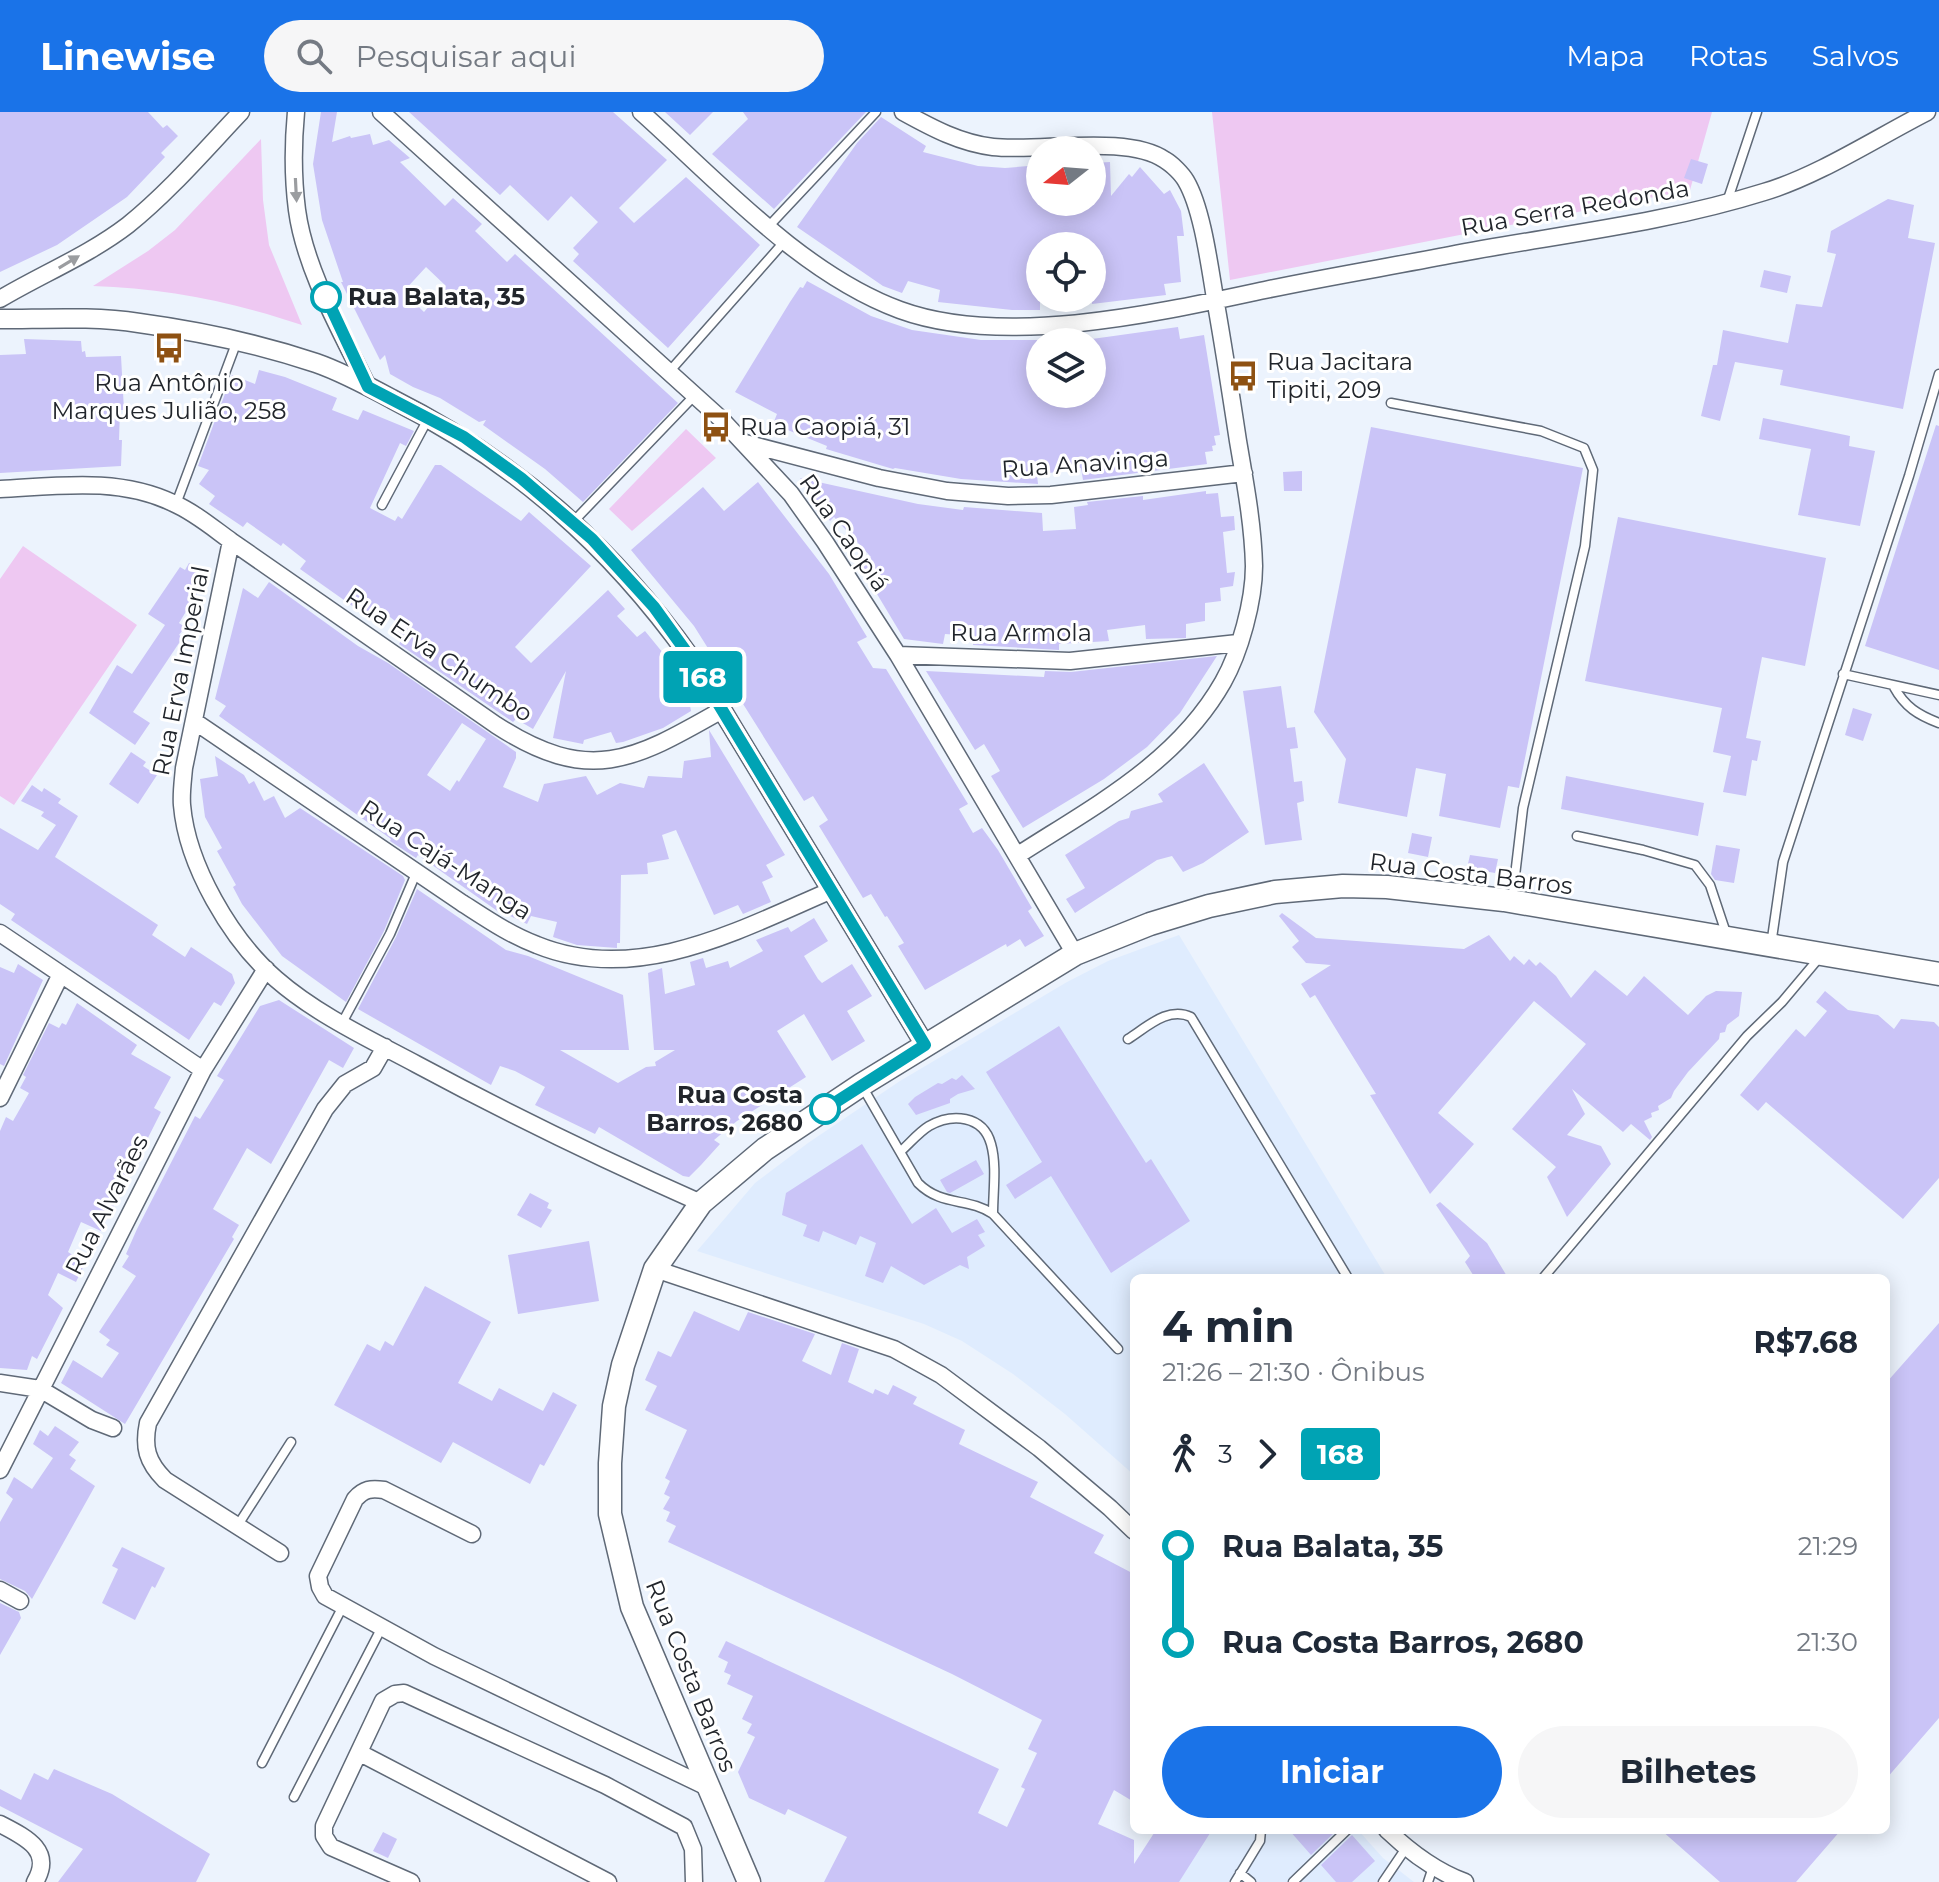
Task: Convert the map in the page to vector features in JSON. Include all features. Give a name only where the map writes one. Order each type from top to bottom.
[{"type":"main road","name":"Rua Costa Barros","points":[[749,1882],[632,1607],[610,1514],[614,1406],[623,1365],[655,1269],[701,1203],[765,1149],[861,1085],[1075,954],[1150,924],[1209,906],[1275,892],[1343,886],[1387,887],[1512,902],[1939,974]]},
{"type":"street","points":[[0,299],[59,268],[128,225],[241,112]]},
{"type":"street","points":[[296,112],[294,155],[297,212],[308,253],[368,387]]},
{"type":"street","name":"Rua Caopiá","points":[[381,112],[695,395],[791,494],[898,655],[1075,954]]},
{"type":"street","name":"Rua Serra Redonda","points":[[641,112],[784,242],[822,271],[902,311],[952,322],[1008,326],[1065,325],[1216,301],[1454,254],[1680,215],[1769,191],[1927,112]]},
{"type":"street","points":[[903,112],[937,131],[991,147],[1142,149],[1165,159],[1186,179],[1195,202],[1216,301],[1244,473],[1254,569],[1246,622],[1225,679],[1204,714],[1171,751],[1140,776],[1018,855]]},
{"type":"street","points":[[0,319],[138,322],[237,341],[317,364],[429,417],[464,437],[521,478],[592,539],[654,607],[690,657],[925,1045]]},
{"type":"street","name":"Rua Anavinga","points":[[743,443],[879,478],[947,491],[1008,496],[1051,495],[1244,473]]},
{"type":"street","name":"Rua Erva Imperial","points":[[0,489],[101,485],[154,495],[176,504],[231,541],[184,768],[182,805],[189,842],[208,890],[247,949],[266,969],[298,995],[385,1047],[549,1132],[701,1203]]},
{"type":"street","name":"Rua Erva Chumbo","points":[[231,541],[332,604],[522,742],[564,757],[605,762],[632,756],[667,741],[722,710]]},
{"type":"street","name":"Rua Armola","points":[[898,655],[1070,661],[1238,643]]},
{"type":"street","name":"Rua Cajá-Manga","points":[[194,721],[506,931],[541,947],[587,957],[638,958],[690,948],[832,890]]},
{"type":"street","points":[[0,933],[203,1070]]},
{"type":"street","name":"Rua Alvarães","points":[[0,1470],[203,1070],[266,969]]},
{"type":"street","points":[[0,1098],[61,974]]},
{"type":"street","points":[[280,1553],[165,1480],[147,1455],[145,1440],[148,1423],[325,1109],[345,1084],[373,1068],[385,1047]]},
{"type":"street","points":[[655,1269],[894,1349],[941,1375],[1039,1448],[1130,1527]]},
{"type":"street","points":[[0,1383],[40,1389],[92,1420],[113,1428]]},
{"type":"street","points":[[472,1534],[384,1490],[373,1488],[361,1492],[355,1499],[318,1576],[325,1596],[343,1606],[462,1669],[707,1787]]},
{"type":"street","points":[[0,1590],[20,1601]]},
{"type":"street","points":[[411,1882],[331,1847],[324,1836],[324,1826],[383,1701],[389,1696],[404,1693],[605,1785],[684,1827],[693,1849],[694,1882]]},
{"type":"street","points":[[360,1753],[608,1882]]},
{"type":"street","points":[[0,1824],[35,1846],[40,1854],[38,1877]]},
{"type":"street","points":[[1391,1834],[1431,1874],[1465,1882]]},
{"type":"lane","points":[[768,227],[876,112]]},
{"type":"lane","points":[[1726,203],[1757,112]]},
{"type":"lane","points":[[669,372],[784,242]]},
{"type":"lane","points":[[176,504],[237,341]]},
{"type":"lane","points":[[1771,946],[1783,862],[1909,476],[1939,374]]},
{"type":"lane","points":[[572,522],[695,395]]},
{"type":"lane","points":[[1391,403],[1541,431],[1584,448],[1593,470],[1585,546],[1523,808],[1512,902]]},
{"type":"lane","points":[[382,505],[429,417]]},
{"type":"lane","points":[[1843,674],[1939,695]]},
{"type":"lane","points":[[1894,687],[1917,715],[1939,723]]},
{"type":"lane","points":[[1577,836],[1695,865],[1710,885],[1727,938]]},
{"type":"lane","points":[[342,1023],[390,934],[417,871]]},
{"type":"lane","points":[[1546,1274],[1747,1036],[1782,1002],[1822,954]]},
{"type":"lane","points":[[1128,1039],[1167,1015],[1180,1012],[1191,1017],[1346,1274]]},
{"type":"lane","points":[[861,1085],[918,1183],[929,1194],[941,1199],[984,1207],[993,1214],[1118,1349]]},
{"type":"lane","points":[[901,1151],[929,1126],[951,1118],[971,1119],[983,1128],[991,1144],[993,1214]]},
{"type":"lane","points":[[238,1525],[291,1442]]},
{"type":"lane","points":[[262,1763],[343,1606]]},
{"type":"lane","points":[[294,1797],[382,1627]]},
{"type":"lane","points":[[1235,1882],[1260,1841],[1261,1834]]},
{"type":"lane","points":[[1293,1882],[1343,1834]]},
{"type":"lane","points":[[1383,1882],[1406,1848]]},
{"type":"lane","points":[[1240,1873],[1251,1882]]},
{"type":"shaded area","points":[[1212,112],[1712,112],[1690,190],[1230,280]]},
{"type":"shaded area","points":[[261,139],[263,200],[269,245],[302,325],[251,309],[199,298],[93,286],[175,230]]},
{"type":"shaded area","points":[[686,429],[716,458],[632,531],[609,509]]},
{"type":"shaded area","points":[[23,546],[137,625],[14,805],[0,796],[0,579]]},
{"type":"shaded area","points":[[1179,935],[1385,1274],[1130,1274],[1130,1471],[1065,1414],[1013,1374],[962,1341],[924,1324],[697,1251],[755,1183],[808,1143],[900,1081],[1108,961]]},
{"type":"shaded area","points":[[1208,1834],[1362,1834],[1383,1858],[1414,1882],[1178,1882]]},
{"type":"building","points":[[0,112],[148,112],[163,128],[167,125],[178,136],[161,153],[165,157],[127,197],[57,245],[0,272]]},
{"type":"building","points":[[321,112],[337,112],[332,142],[370,134],[373,145],[389,140],[410,158],[400,162],[445,206],[453,198],[482,224],[475,231],[507,262],[515,254],[678,403],[583,502],[545,469],[483,425],[486,420],[479,422],[440,398],[390,374],[385,355],[380,360],[341,282],[322,220],[313,164]],"holes":[[[426,267],[446,286],[424,312],[403,292]]]},
{"type":"building","points":[[409,112],[613,112],[667,160],[619,208],[634,223],[686,177],[760,245],[668,348],[573,261],[579,254],[573,248],[598,222],[571,196],[548,221],[510,185],[500,195]]},
{"type":"building","points":[[665,112],[713,112],[690,135]]},
{"type":"building","points":[[743,112],[866,112],[774,209],[712,154],[748,119]]},
{"type":"building","points":[[881,117],[926,146],[923,152],[978,166],[1026,166],[1026,216],[1106,216],[1106,162],[1110,162],[1111,196],[1129,174],[1132,177],[1140,167],[1164,194],[1170,190],[1181,211],[1184,236],[1177,236],[1181,282],[1164,284],[1166,295],[1106,302],[1106,232],[1026,232],[1026,310],[938,302],[940,290],[908,281],[902,293],[883,286],[797,227],[857,143]]},
{"type":"building","points":[[1691,159],[1708,164],[1702,184],[1684,178]]},
{"type":"building","points":[[1888,199],[1914,205],[1908,238],[1935,243],[1903,409],[1780,385],[1783,370],[1735,362],[1720,421],[1701,416],[1713,365],[1717,365],[1723,330],[1788,343],[1796,304],[1822,307],[1836,254],[1827,252],[1831,231]]},
{"type":"building","points":[[1764,270],[1791,276],[1787,293],[1760,287]]},
{"type":"building","points":[[807,281],[871,316],[912,330],[981,340],[1026,340],[1026,408],[1106,408],[1106,337],[1178,327],[1180,339],[1204,335],[1220,435],[1214,436],[1216,445],[1212,446],[1213,451],[1205,452],[1207,464],[1083,480],[1081,468],[1037,475],[1038,484],[961,479],[893,469],[826,449],[827,446],[773,424],[777,414],[735,392],[790,302],[800,287],[803,288]]},
{"type":"building","points":[[24,339],[81,341],[86,357],[121,356],[124,410],[120,410],[121,466],[0,473],[0,355],[26,354]]},
{"type":"building","points":[[259,370],[337,398],[332,410],[358,420],[363,410],[414,431],[406,446],[400,443],[370,508],[395,521],[398,516],[402,519],[435,465],[441,465],[521,521],[529,512],[591,566],[515,647],[531,663],[608,590],[625,609],[617,616],[637,637],[645,631],[663,653],[688,695],[691,711],[663,728],[623,742],[616,743],[611,732],[584,740],[583,744],[553,738],[566,671],[533,729],[516,719],[513,722],[399,644],[401,641],[390,633],[398,623],[375,606],[368,617],[300,569],[306,561],[283,543],[281,546],[247,522],[243,527],[209,504],[215,496],[199,484],[209,470],[198,466],[232,375],[255,384]]},
{"type":"building","points":[[1763,418],[1850,436],[1849,446],[1875,451],[1860,526],[1798,515],[1811,449],[1759,439]]},
{"type":"building","points":[[1936,425],[1939,426],[1939,670],[1865,646]]},
{"type":"building","points":[[1371,427],[1583,468],[1519,788],[1508,786],[1500,828],[1439,816],[1446,774],[1416,768],[1407,817],[1338,803],[1346,759],[1314,712]]},
{"type":"building","points":[[1302,471],[1302,491],[1284,491],[1283,472]]},
{"type":"building","points":[[800,478],[918,504],[963,510],[964,507],[1042,513],[1043,531],[1076,529],[1074,507],[1088,505],[1087,502],[1143,496],[1143,500],[1206,491],[1206,494],[1218,493],[1221,517],[1234,516],[1235,530],[1223,532],[1227,573],[1235,572],[1233,586],[1220,588],[1221,601],[1205,603],[1205,621],[1186,624],[1186,638],[1146,639],[1145,625],[1107,630],[1109,641],[1059,644],[1059,650],[973,645],[974,636],[945,634],[943,644],[904,639],[859,564],[871,557],[834,517],[830,521]]},
{"type":"building","points":[[758,482],[829,574],[867,637],[857,642],[873,668],[886,669],[968,804],[959,809],[973,833],[982,828],[998,850],[1032,908],[1028,911],[1044,936],[1025,947],[1020,939],[1007,947],[1006,944],[925,990],[898,946],[904,943],[887,916],[871,894],[863,898],[819,826],[828,820],[813,796],[804,801],[694,626],[631,550],[703,487],[724,511]]},
{"type":"building","points":[[1618,517],[1826,558],[1805,666],[1762,657],[1746,738],[1761,741],[1757,761],[1752,760],[1746,796],[1723,792],[1731,756],[1713,752],[1722,708],[1585,681]]},
{"type":"building","points":[[189,563],[203,572],[199,578],[204,582],[179,623],[185,627],[179,635],[183,637],[133,712],[150,723],[135,745],[89,713],[117,665],[132,674],[165,625],[148,614],[180,567],[185,570]]},
{"type":"building","points":[[269,582],[516,752],[503,787],[538,802],[544,784],[586,776],[597,795],[620,783],[644,788],[648,776],[682,778],[684,761],[711,757],[709,730],[785,855],[766,865],[773,877],[762,882],[771,902],[743,914],[738,905],[714,915],[676,830],[662,835],[669,859],[647,863],[648,874],[621,875],[620,943],[617,943],[617,948],[577,945],[553,937],[557,922],[531,916],[527,924],[503,915],[418,855],[416,858],[390,841],[219,716],[226,706],[215,699],[243,588],[258,598]],"holes":[[[462,723],[486,739],[450,791],[427,775]]]},
{"type":"building","points":[[1217,656],[1180,713],[1147,747],[1104,779],[1023,828],[991,776],[1000,771],[984,744],[975,750],[926,671],[1044,677],[1045,671],[1071,672]]},
{"type":"building","points":[[1281,686],[1287,728],[1295,727],[1298,748],[1290,749],[1294,782],[1302,781],[1304,801],[1297,803],[1302,840],[1265,845],[1243,691]]},
{"type":"building","points":[[1853,708],[1872,714],[1863,741],[1845,735]]},
{"type":"building","points":[[131,752],[146,762],[143,766],[157,775],[138,804],[109,784]]},
{"type":"building","points":[[215,756],[244,775],[249,784],[254,781],[264,801],[274,796],[285,818],[300,808],[403,876],[405,880],[384,931],[346,1002],[282,956],[242,904],[233,887],[236,885],[217,851],[222,848],[205,817],[200,779],[218,776]]},
{"type":"building","points":[[1204,763],[1249,832],[1203,863],[1183,872],[1172,856],[1157,860],[1075,913],[1066,899],[1085,888],[1065,855],[1119,821],[1129,818],[1131,811],[1163,802],[1158,794]]},
{"type":"building","points":[[1566,776],[1704,803],[1698,836],[1561,809]]},
{"type":"building","points":[[32,785],[42,792],[44,788],[61,799],[58,803],[78,816],[55,857],[158,925],[152,935],[185,957],[191,947],[232,974],[235,983],[221,1006],[214,1002],[189,1040],[11,920],[15,914],[0,904],[0,828],[38,850],[56,825],[41,816],[44,812],[21,801]]},
{"type":"building","points":[[1412,833],[1432,837],[1428,857],[1408,853]]},
{"type":"building","points":[[1716,845],[1740,849],[1734,883],[1715,880],[1711,874]]},
{"type":"building","points":[[1470,855],[1498,859],[1495,873],[1467,868]]},
{"type":"building","points":[[417,889],[506,950],[623,995],[629,1050],[560,1050],[618,1083],[646,1067],[656,1066],[655,1062],[675,1050],[654,1050],[648,973],[662,968],[665,994],[695,985],[690,962],[703,958],[706,968],[728,961],[730,968],[763,951],[756,940],[788,927],[791,932],[814,918],[828,941],[804,956],[822,983],[852,964],[872,996],[847,1011],[865,1041],[832,1061],[804,1014],[777,1031],[806,1077],[737,1121],[714,1140],[720,1144],[701,1165],[689,1177],[683,1176],[599,1127],[595,1134],[535,1105],[545,1087],[515,1071],[500,1066],[491,1085],[358,1009]]},
{"type":"building","points":[[1282,913],[1316,938],[1464,949],[1489,935],[1510,961],[1514,956],[1524,965],[1529,959],[1536,966],[1540,962],[1556,976],[1571,998],[1595,970],[1627,996],[1644,976],[1688,1015],[1706,996],[1716,991],[1742,992],[1739,1016],[1727,1025],[1725,1032],[1720,1033],[1719,1039],[1688,1072],[1671,1098],[1644,1121],[1652,1137],[1650,1140],[1631,1124],[1623,1132],[1572,1089],[1585,1114],[1567,1135],[1601,1146],[1611,1164],[1567,1217],[1547,1177],[1556,1167],[1512,1129],[1586,1044],[1534,1001],[1438,1113],[1474,1144],[1430,1194],[1370,1095],[1376,1094],[1315,995],[1310,998],[1301,984],[1331,965],[1306,963],[1292,947],[1299,941],[1279,916]]},
{"type":"building","points":[[18,964],[43,980],[4,1066],[0,1064],[0,967],[14,973]]},
{"type":"building","points":[[1825,991],[1848,1010],[1878,1015],[1894,1029],[1901,1019],[1934,1022],[1939,1027],[1939,1178],[1903,1219],[1766,1102],[1758,1111],[1740,1095],[1796,1029],[1805,1037],[1827,1011],[1816,1002]]},
{"type":"building","points":[[279,1000],[354,1048],[343,1068],[329,1060],[271,1164],[247,1148],[213,1209],[239,1225],[232,1237],[234,1239],[125,1424],[61,1383],[73,1360],[102,1378],[119,1353],[106,1345],[110,1340],[99,1332],[136,1276],[122,1267],[129,1256],[126,1254],[137,1229],[195,1116],[200,1119],[224,1080],[217,1076],[260,1006]]},
{"type":"building","points":[[77,1003],[137,1045],[131,1054],[171,1077],[154,1108],[161,1112],[101,1231],[81,1222],[68,1252],[85,1263],[76,1282],[58,1273],[48,1295],[63,1308],[37,1359],[32,1356],[27,1370],[0,1368],[0,1131],[6,1117],[13,1121],[29,1093],[20,1088],[26,1077],[23,1075],[49,1023],[59,1028],[62,1023],[66,1025]]},
{"type":"building","points":[[1059,1026],[1146,1163],[1151,1159],[1190,1221],[1111,1273],[1051,1176],[1015,1199],[1006,1185],[1042,1162],[986,1072]]},
{"type":"building","points":[[962,1075],[975,1089],[958,1094],[950,1099],[950,1103],[916,1115],[908,1104],[938,1083],[952,1078],[956,1080]]},
{"type":"building","points":[[862,1144],[912,1224],[936,1208],[952,1233],[977,1219],[985,1232],[978,1235],[985,1246],[967,1257],[969,1269],[960,1265],[924,1285],[891,1266],[883,1283],[865,1276],[876,1243],[860,1236],[856,1245],[823,1231],[819,1242],[803,1236],[807,1225],[782,1215],[786,1193]]},
{"type":"building","points":[[976,1160],[984,1174],[947,1192],[940,1180]]},
{"type":"building","points":[[530,1193],[549,1203],[547,1208],[552,1210],[541,1228],[517,1215]]},
{"type":"building","points":[[1440,1202],[1487,1243],[1506,1274],[1472,1274],[1465,1262],[1470,1256],[1436,1205]]},
{"type":"building","points":[[589,1241],[599,1301],[518,1314],[508,1255]]},
{"type":"building","points":[[425,1286],[491,1322],[458,1383],[492,1401],[499,1388],[543,1411],[553,1392],[577,1405],[544,1466],[540,1464],[530,1484],[453,1442],[441,1463],[334,1405],[367,1344],[380,1351],[385,1341],[393,1346]]},
{"type":"building","points":[[694,1311],[739,1331],[748,1312],[815,1334],[802,1361],[831,1375],[842,1343],[859,1349],[848,1382],[873,1394],[875,1389],[888,1395],[893,1385],[917,1397],[913,1404],[965,1430],[959,1444],[1038,1482],[1030,1497],[1104,1535],[1094,1553],[1130,1572],[1130,1800],[1114,1790],[1098,1824],[1134,1840],[1134,1864],[1153,1834],[1209,1834],[1179,1882],[824,1882],[847,1837],[788,1809],[785,1815],[749,1798],[738,1772],[755,1737],[747,1733],[752,1724],[742,1719],[753,1696],[727,1684],[731,1675],[724,1672],[728,1662],[718,1657],[726,1641],[999,1769],[978,1813],[1007,1827],[1025,1789],[1021,1787],[1037,1753],[1028,1749],[1042,1720],[952,1674],[668,1542],[676,1526],[666,1521],[670,1512],[663,1509],[670,1497],[664,1494],[670,1481],[665,1478],[687,1430],[645,1410],[657,1386],[645,1380],[658,1351],[671,1357]]},
{"type":"building","points":[[1939,1323],[1939,1718],[1890,1774],[1890,1378]]},
{"type":"building","points":[[55,1426],[79,1442],[69,1455],[76,1460],[70,1469],[95,1486],[32,1599],[25,1591],[0,1579],[0,1522],[13,1499],[6,1493],[14,1477],[32,1489],[53,1458],[33,1444],[40,1430],[48,1436]]},
{"type":"building","points":[[122,1547],[165,1568],[135,1620],[102,1603],[118,1569],[112,1566]]},
{"type":"building","points":[[0,1603],[19,1612],[21,1618],[0,1655]]},
{"type":"building","points":[[54,1769],[112,1794],[210,1854],[196,1882],[58,1882],[83,1849],[0,1806],[0,1789],[21,1800],[34,1773],[48,1780]]},
{"type":"building","points":[[383,1832],[397,1839],[388,1858],[373,1851]]},
{"type":"building","points":[[1293,1834],[1333,1834],[1311,1855]]},
{"type":"building","points":[[1666,1834],[1838,1834],[1796,1882],[1720,1882]]},
{"type":"building","points":[[1352,1835],[1375,1861],[1352,1882],[1336,1882],[1321,1865]]},
{"type":"bus line","name":"168","points":[[326,297],[368,387],[464,437],[521,478],[592,539],[654,607],[690,657],[925,1045],[825,1109]]},
{"type":"place","name":"Rua Balata, 35","points":[[326,297]]},
{"type":"place","name":"Rua Antônio Marques Julião, 258","points":[[169,348]]},
{"type":"place","name":"Rua Jacitara Tipiti, 209","points":[[1243,376]]},
{"type":"place","name":"Rua Caopiá, 31","points":[[716,427]]},
{"type":"place","name":"Rua Costa Barros, 2680","points":[[825,1109]]}]
